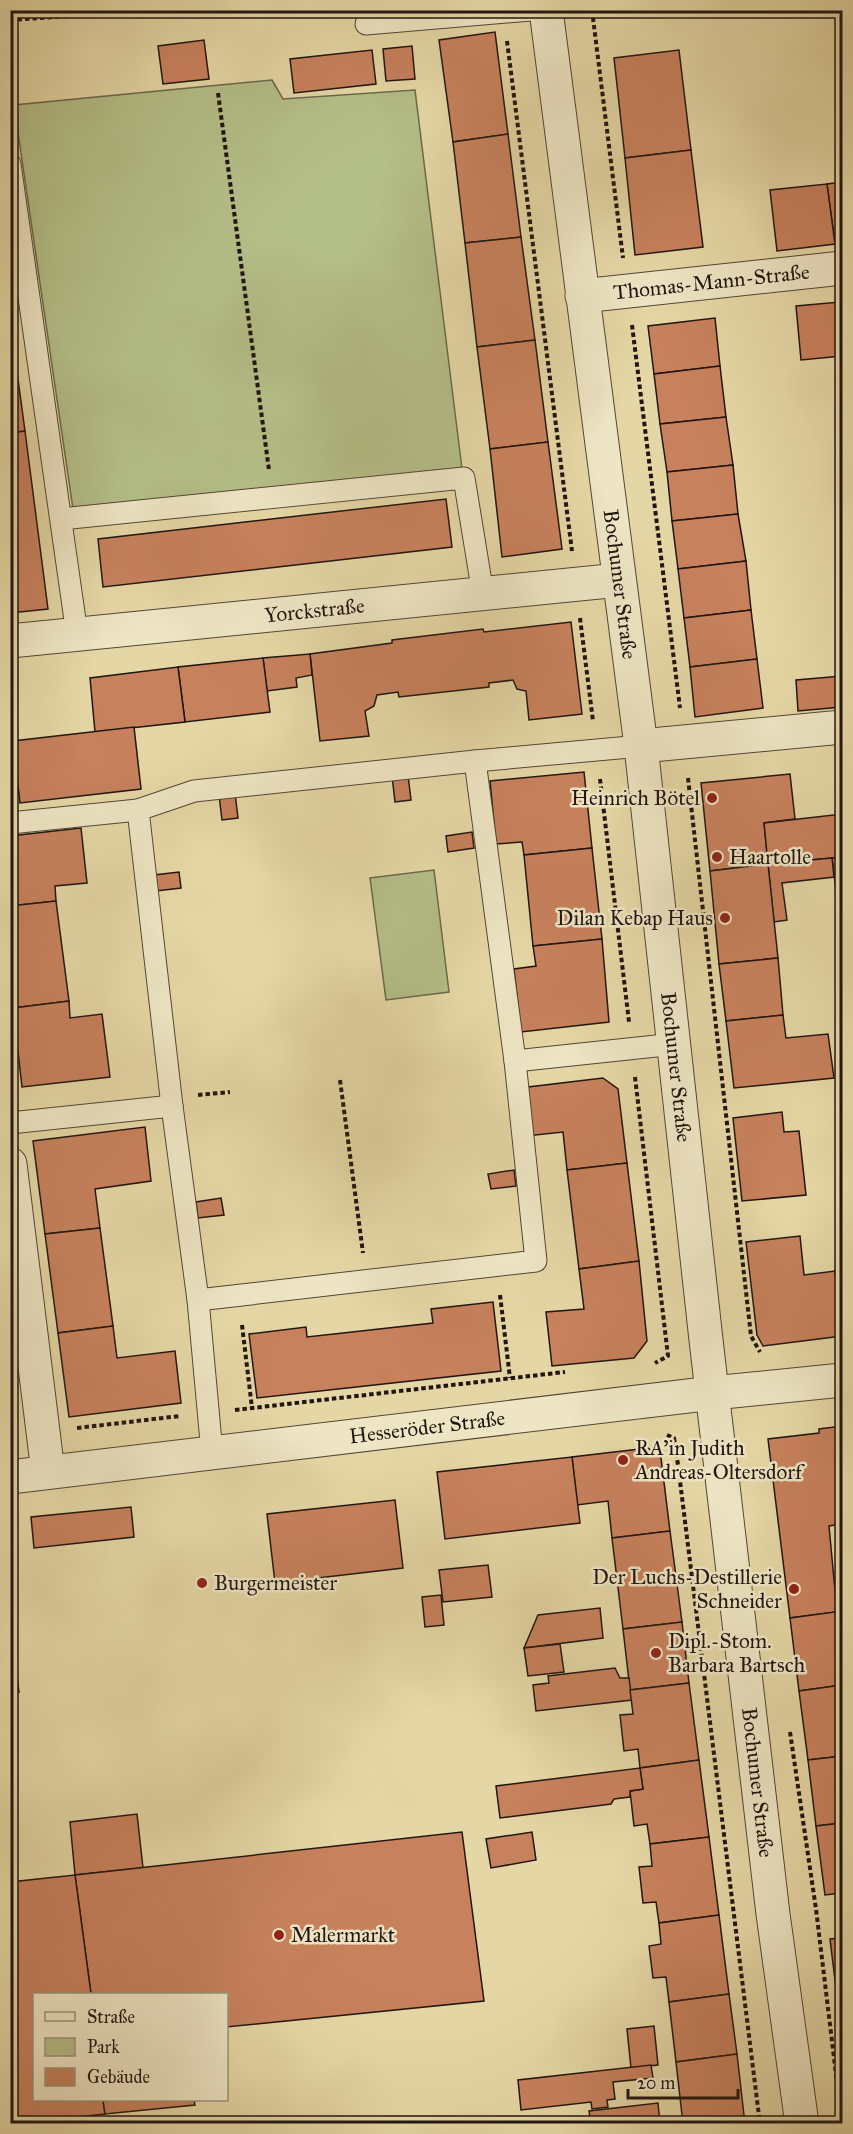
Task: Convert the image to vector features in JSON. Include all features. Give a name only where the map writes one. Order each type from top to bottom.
[{"type":"street","name":"Bochumer Straße","points":[[546,10],[641,746],[773,1914],[802,2124]]},
{"type":"street","name":"Thomas-Mann-Straße","points":[[582,296],[843,268]]},
{"type":"street","name":"Yorckstraße","points":[[10,641],[619,580]]},
{"type":"street","points":[[641,746],[843,727]]},
{"type":"street","points":[[10,1164],[48,1472]]},
{"type":"street","name":"Hesseröder Straße","points":[[10,1477],[713,1393],[843,1380]]},
{"type":"lane","points":[[366,24],[531,10]]},
{"type":"lane","points":[[10,164],[77,634]]},
{"type":"lane","points":[[61,519],[464,478],[483,594]]},
{"type":"lane","points":[[10,823],[138,810],[194,790],[641,746]]},
{"type":"lane","points":[[198,1300],[536,1261],[514,1061],[475,761]]},
{"type":"lane","points":[[138,810],[172,1106],[198,1300],[212,1453]]},
{"type":"lane","points":[[514,1061],[675,1044]]},
{"type":"lane","points":[[10,1123],[172,1106]]},
{"type":"path","points":[[10,20],[161,10]]},
{"type":"path","points":[[592,10],[684,741],[751,1336],[764,1359],[766,1388]]},
{"type":"path","points":[[504,13],[576,584],[668,1356],[646,1368],[652,1429],[674,1438],[760,2124]]},
{"type":"path","points":[[218,93],[273,498]]},
{"type":"path","points":[[340,1080],[367,1281]]},
{"type":"path","points":[[496,1266],[510,1378]]},
{"type":"path","points":[[238,1295],[252,1408]]},
{"type":"path","points":[[43,1432],[566,1372]]},
{"type":"path","points":[[790,1732],[816,1909],[842,2124]]},
{"type":"green space","points":[[272,80],[283,99],[415,90],[462,469],[73,509],[14,105]]},
{"type":"green space","points":[[434,870],[449,992],[386,1000],[370,878]]},
{"type":"building","points":[[495,32],[508,134],[453,142],[439,40]]},
{"type":"building","points":[[204,40],[209,79],[163,84],[158,46]]},
{"type":"building","points":[[412,46],[415,79],[386,81],[383,49]]},
{"type":"building","points":[[372,50],[376,84],[294,93],[290,59]]},
{"type":"building","points":[[679,50],[691,150],[625,158],[614,58]]},
{"type":"building","points":[[508,134],[521,237],[465,243],[453,142]]},
{"type":"building","points":[[691,150],[703,247],[635,255],[625,158]]},
{"type":"building","points":[[842,182],[842,243],[835,244],[827,184]]},
{"type":"building","points":[[827,184],[835,244],[777,251],[770,190]]},
{"type":"building","points":[[521,237],[535,340],[477,347],[465,243]]},
{"type":"building","points":[[840,302],[842,356],[801,360],[796,306]]},
{"type":"building","points":[[715,318],[720,366],[654,374],[648,326]]},
{"type":"building","points":[[10,320],[25,431],[10,433]]},
{"type":"building","points":[[535,340],[548,442],[490,449],[477,347]]},
{"type":"building","points":[[720,366],[726,417],[660,424],[654,374]]},
{"type":"building","points":[[726,417],[733,465],[667,472],[660,424]]},
{"type":"building","points":[[25,431],[48,609],[10,613],[10,433]]},
{"type":"building","points":[[548,442],[562,549],[502,557],[490,449]]},
{"type":"building","points":[[733,465],[738,514],[672,521],[667,472]]},
{"type":"building","points":[[446,499],[452,547],[103,587],[98,539]]},
{"type":"building","points":[[738,514],[746,561],[678,569],[672,521]]},
{"type":"building","points":[[746,561],[751,610],[684,618],[678,569]]},
{"type":"building","points":[[751,610],[757,659],[690,667],[684,618]]},
{"type":"building","points":[[571,622],[582,714],[529,720],[526,691],[517,689],[513,680],[489,683],[489,687],[399,697],[398,692],[377,695],[374,706],[365,711],[369,736],[320,741],[310,654],[392,643],[392,640],[483,629],[484,632]]},
{"type":"building","points":[[310,654],[312,675],[296,678],[297,687],[267,691],[263,658]]},
{"type":"building","points":[[263,658],[270,712],[185,722],[178,667]]},
{"type":"building","points":[[757,659],[763,708],[695,717],[690,667]]},
{"type":"building","points":[[178,667],[185,722],[95,732],[90,678]]},
{"type":"building","points":[[842,676],[842,707],[798,711],[796,680]]},
{"type":"building","points":[[134,727],[141,789],[20,803],[13,741]]},
{"type":"building","points":[[584,772],[592,848],[524,855],[522,842],[496,844],[490,781]]},
{"type":"building","points":[[790,774],[795,819],[764,823],[768,864],[710,871],[701,783]]},
{"type":"building","points":[[408,775],[411,800],[395,802],[392,776]]},
{"type":"building","points":[[235,793],[238,818],[222,820],[219,795]]},
{"type":"building","points":[[842,814],[842,857],[768,864],[764,823]]},
{"type":"building","points":[[81,828],[87,883],[55,886],[56,901],[10,906],[10,836]]},
{"type":"building","points":[[472,832],[474,848],[448,852],[446,836]]},
{"type":"building","points":[[592,848],[602,939],[533,946],[524,855]]},
{"type":"building","points":[[842,857],[842,940],[832,858]]},
{"type":"building","points":[[832,858],[834,877],[782,883],[787,920],[774,922],[768,864]]},
{"type":"building","points":[[768,864],[778,958],[719,964],[710,871]]},
{"type":"building","points":[[179,872],[181,888],[156,891],[154,875]]},
{"type":"building","points":[[56,901],[69,1001],[13,1008],[10,990],[10,906]]},
{"type":"building","points":[[602,939],[609,1022],[521,1032],[514,969],[536,966],[533,946]]},
{"type":"building","points":[[778,958],[783,1015],[726,1021],[719,964]]},
{"type":"building","points":[[69,1001],[70,1018],[102,1014],[110,1077],[22,1087],[13,1008]]},
{"type":"building","points":[[783,1015],[786,1038],[828,1034],[834,1078],[734,1088],[726,1021]]},
{"type":"building","points":[[603,1078],[618,1089],[627,1163],[567,1170],[563,1132],[526,1136],[520,1088]]},
{"type":"building","points":[[782,1112],[784,1132],[799,1131],[806,1195],[742,1201],[733,1118]]},
{"type":"building","points":[[145,1127],[151,1181],[95,1189],[100,1228],[45,1234],[33,1141]]},
{"type":"building","points":[[627,1163],[639,1261],[579,1269],[567,1170]]},
{"type":"building","points":[[514,1170],[516,1186],[491,1189],[488,1174]]},
{"type":"building","points":[[221,1198],[224,1215],[198,1218],[196,1202]]},
{"type":"building","points":[[100,1228],[113,1326],[58,1333],[45,1234]]},
{"type":"building","points":[[800,1236],[804,1275],[835,1271],[842,1336],[763,1346],[757,1335],[746,1242]]},
{"type":"building","points":[[639,1261],[647,1341],[634,1358],[552,1366],[546,1312],[584,1309],[579,1269]]},
{"type":"building","points":[[842,1270],[842,1336],[835,1271]]},
{"type":"building","points":[[493,1302],[501,1371],[257,1398],[249,1334],[306,1327],[307,1337],[433,1323],[431,1309]]},
{"type":"building","points":[[113,1326],[117,1358],[175,1351],[181,1403],[69,1417],[58,1333]]},
{"type":"building","points":[[842,1426],[842,1524],[829,1526],[837,1612],[790,1618],[768,1439],[819,1433],[819,1429]]},
{"type":"building","points":[[648,1448],[661,1458],[670,1531],[612,1538],[608,1501],[577,1505],[572,1457]]},
{"type":"building","points":[[572,1457],[580,1523],[445,1539],[437,1472]]},
{"type":"building","points":[[395,1500],[403,1568],[275,1583],[267,1514]]},
{"type":"building","points":[[131,1507],[134,1537],[34,1548],[31,1517]]},
{"type":"building","points":[[670,1531],[682,1622],[623,1629],[612,1538]]},
{"type":"building","points":[[488,1565],[492,1597],[443,1602],[439,1570]]},
{"type":"building","points":[[441,1595],[444,1625],[425,1627],[422,1597]]},
{"type":"building","points":[[600,1608],[603,1638],[524,1648],[538,1615]]},
{"type":"building","points":[[842,1611],[842,1685],[799,1691],[790,1618]]},
{"type":"building","points":[[10,1622],[19,1692],[10,1693]]},
{"type":"building","name":"Dipl.-Stom. Barbara Bartsch","points":[[682,1622],[689,1683],[630,1690],[623,1629]]},
{"type":"building","points":[[560,1644],[564,1672],[528,1676],[524,1648]]},
{"type":"building","points":[[615,1668],[620,1678],[629,1678],[632,1700],[536,1711],[533,1685],[549,1683],[548,1676]]},
{"type":"building","points":[[689,1683],[699,1760],[640,1768],[638,1749],[624,1751],[620,1715],[633,1714],[630,1690]]},
{"type":"building","points":[[842,1685],[842,1756],[808,1760],[799,1691]]},
{"type":"building","points":[[842,1756],[842,1823],[816,1826],[808,1760]]},
{"type":"building","points":[[699,1760],[709,1837],[650,1844],[647,1824],[634,1826],[630,1791],[643,1789],[640,1768]]},
{"type":"building","points":[[640,1768],[643,1789],[630,1791],[630,1797],[614,1799],[611,1804],[500,1818],[496,1786]]},
{"type":"building","points":[[137,1814],[143,1868],[75,1875],[70,1822]]},
{"type":"building","points":[[842,1823],[842,1893],[825,1895],[816,1826]]},
{"type":"building","name":"Malermarkt","points":[[462,1832],[484,2001],[228,2027],[228,1993],[91,1993],[75,1875]]},
{"type":"building","points":[[532,1832],[536,1860],[491,1868],[486,1839]]},
{"type":"building","points":[[709,1837],[719,1915],[659,1923],[656,1902],[643,1903],[639,1867],[652,1866],[650,1844]]},
{"type":"building","points":[[75,1875],[91,1993],[33,1993],[33,2101],[103,2101],[105,2114],[10,2124],[10,1882]]},
{"type":"building","points":[[719,1915],[729,1994],[669,2002],[666,1977],[653,1978],[649,1946],[661,1944],[659,1923]]},
{"type":"building","points":[[842,1938],[842,2038],[830,1939]]},
{"type":"building","points":[[729,1994],[737,2054],[676,2062],[669,2002]]},
{"type":"building","points":[[654,2026],[658,2065],[631,2068],[627,2029]]},
{"type":"building","points":[[737,2054],[745,2124],[683,2124],[676,2062]]},
{"type":"building","points":[[651,2065],[653,2078],[613,2082],[615,2099],[607,2100],[608,2107],[592,2109],[591,2102],[521,2110],[518,2080]]},
{"type":"building","points":[[103,2101],[194,2101],[195,2105],[105,2114]]},
{"type":"building","points":[[658,2103],[660,2124],[591,2124],[589,2111]]},
{"type":"place","name":"Heinrich Bötel","points":[[712,798]]},
{"type":"place","name":"Haartolle","points":[[717,857]]},
{"type":"place","name":"Dilan Kebap Haus","points":[[725,918]]},
{"type":"place","name":"RA'in Judith Andreas-Oltersdorf","points":[[623,1460]]},
{"type":"place","name":"Burgermeister","points":[[202,1583]]},
{"type":"place","name":"Der Luchs-Destillerie Schneider","points":[[794,1589]]},
{"type":"place","name":"Dipl.-Stom. Barbara Bartsch","points":[[656,1653]]},
{"type":"place","name":"Malermarkt","points":[[279,1935]]}]
